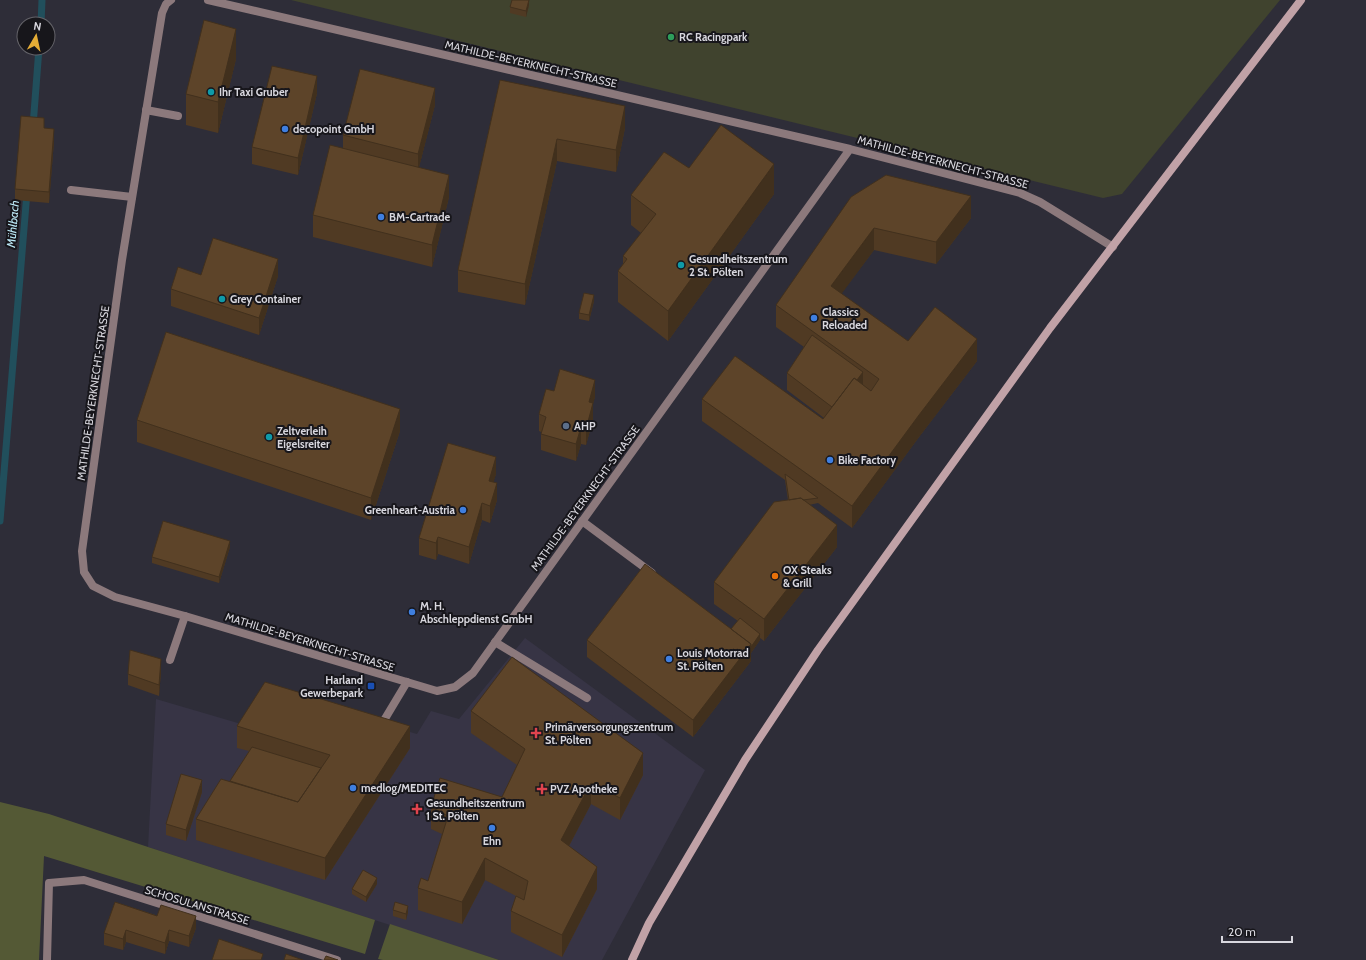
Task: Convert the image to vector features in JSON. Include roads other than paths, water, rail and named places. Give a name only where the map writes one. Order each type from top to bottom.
[{"type":"main road","points":[[632,960],[649,923],[745,760],[818,650],[1050,328],[1301,0]]},
{"type":"street","name":"MATHILDE-BEYERKNECHT-STRASSE","points":[[171,0],[166,4],[162,13],[122,260],[82,551],[84,572],[92,586],[115,597],[186,616],[437,690],[455,687],[473,673],[850,149]]},
{"type":"street","name":"MATHILDE-BEYERKNECHT-STRASSE","points":[[208,0],[850,149],[1020,193],[1040,202],[1113,247]]},
{"type":"street","points":[[146,110],[178,116]]},
{"type":"street","points":[[71,190],[132,197]]},
{"type":"street","points":[[582,521],[659,578]]},
{"type":"street","points":[[170,660],[186,616]]},
{"type":"street","points":[[495,642],[587,698]]},
{"type":"street","points":[[383,722],[407,682]]},
{"type":"street","name":"SCHOSULANSTRASSE","points":[[48,960],[49,883],[84,880],[337,960]]},
{"type":"waterway","name":"Mühlbach","points":[[41,16],[42,0]]},
{"type":"waterway","name":"Mühlbach","points":[[33,126],[38,56]]},
{"type":"waterway","name":"Mühlbach","points":[[0,521],[27,192]]},
{"type":"place","name":"RC Racingpark","points":[[671,37]]},
{"type":"place","name":"Ihr Taxi Gruber","points":[[211,92]]},
{"type":"place","name":"decopoint GmbH","points":[[285,129]]},
{"type":"place","name":"BM-Cartrade","points":[[381,217]]},
{"type":"place","name":"Gesundheitszentrum 2 St. Pölten","points":[[681,265]]},
{"type":"place","name":"Grey Container","points":[[222,299]]},
{"type":"place","name":"Classics Reloaded","points":[[814,318]]},
{"type":"place","name":"AHP","points":[[566,426]]},
{"type":"place","name":"Zeltverleih Eigelsreiter","points":[[269,437]]},
{"type":"place","name":"Bike Factory","points":[[830,460]]},
{"type":"place","name":"Greenheart-Austria","points":[[463,510]]},
{"type":"place","name":"OX Steaks & Grill","points":[[775,576]]},
{"type":"place","name":"M. H. Abschleppdienst GmbH","points":[[412,612]]},
{"type":"place","name":"Louis Motorrad St. Pölten","points":[[669,659]]},
{"type":"place","name":"Harland Gewerbepark","points":[[371,686]]},
{"type":"place","name":"Primärversorgungszentrum St. Pölten","points":[[536,733]]},
{"type":"place","name":"medlog/MEDITEC","points":[[353,788]]},
{"type":"place","name":"PVZ Apotheke","points":[[542,789]]},
{"type":"place","name":"Gesundheitszentrum 1 St. Pölten","points":[[417,809]]},
{"type":"place","name":"Ehn","points":[[492,828]]}]
